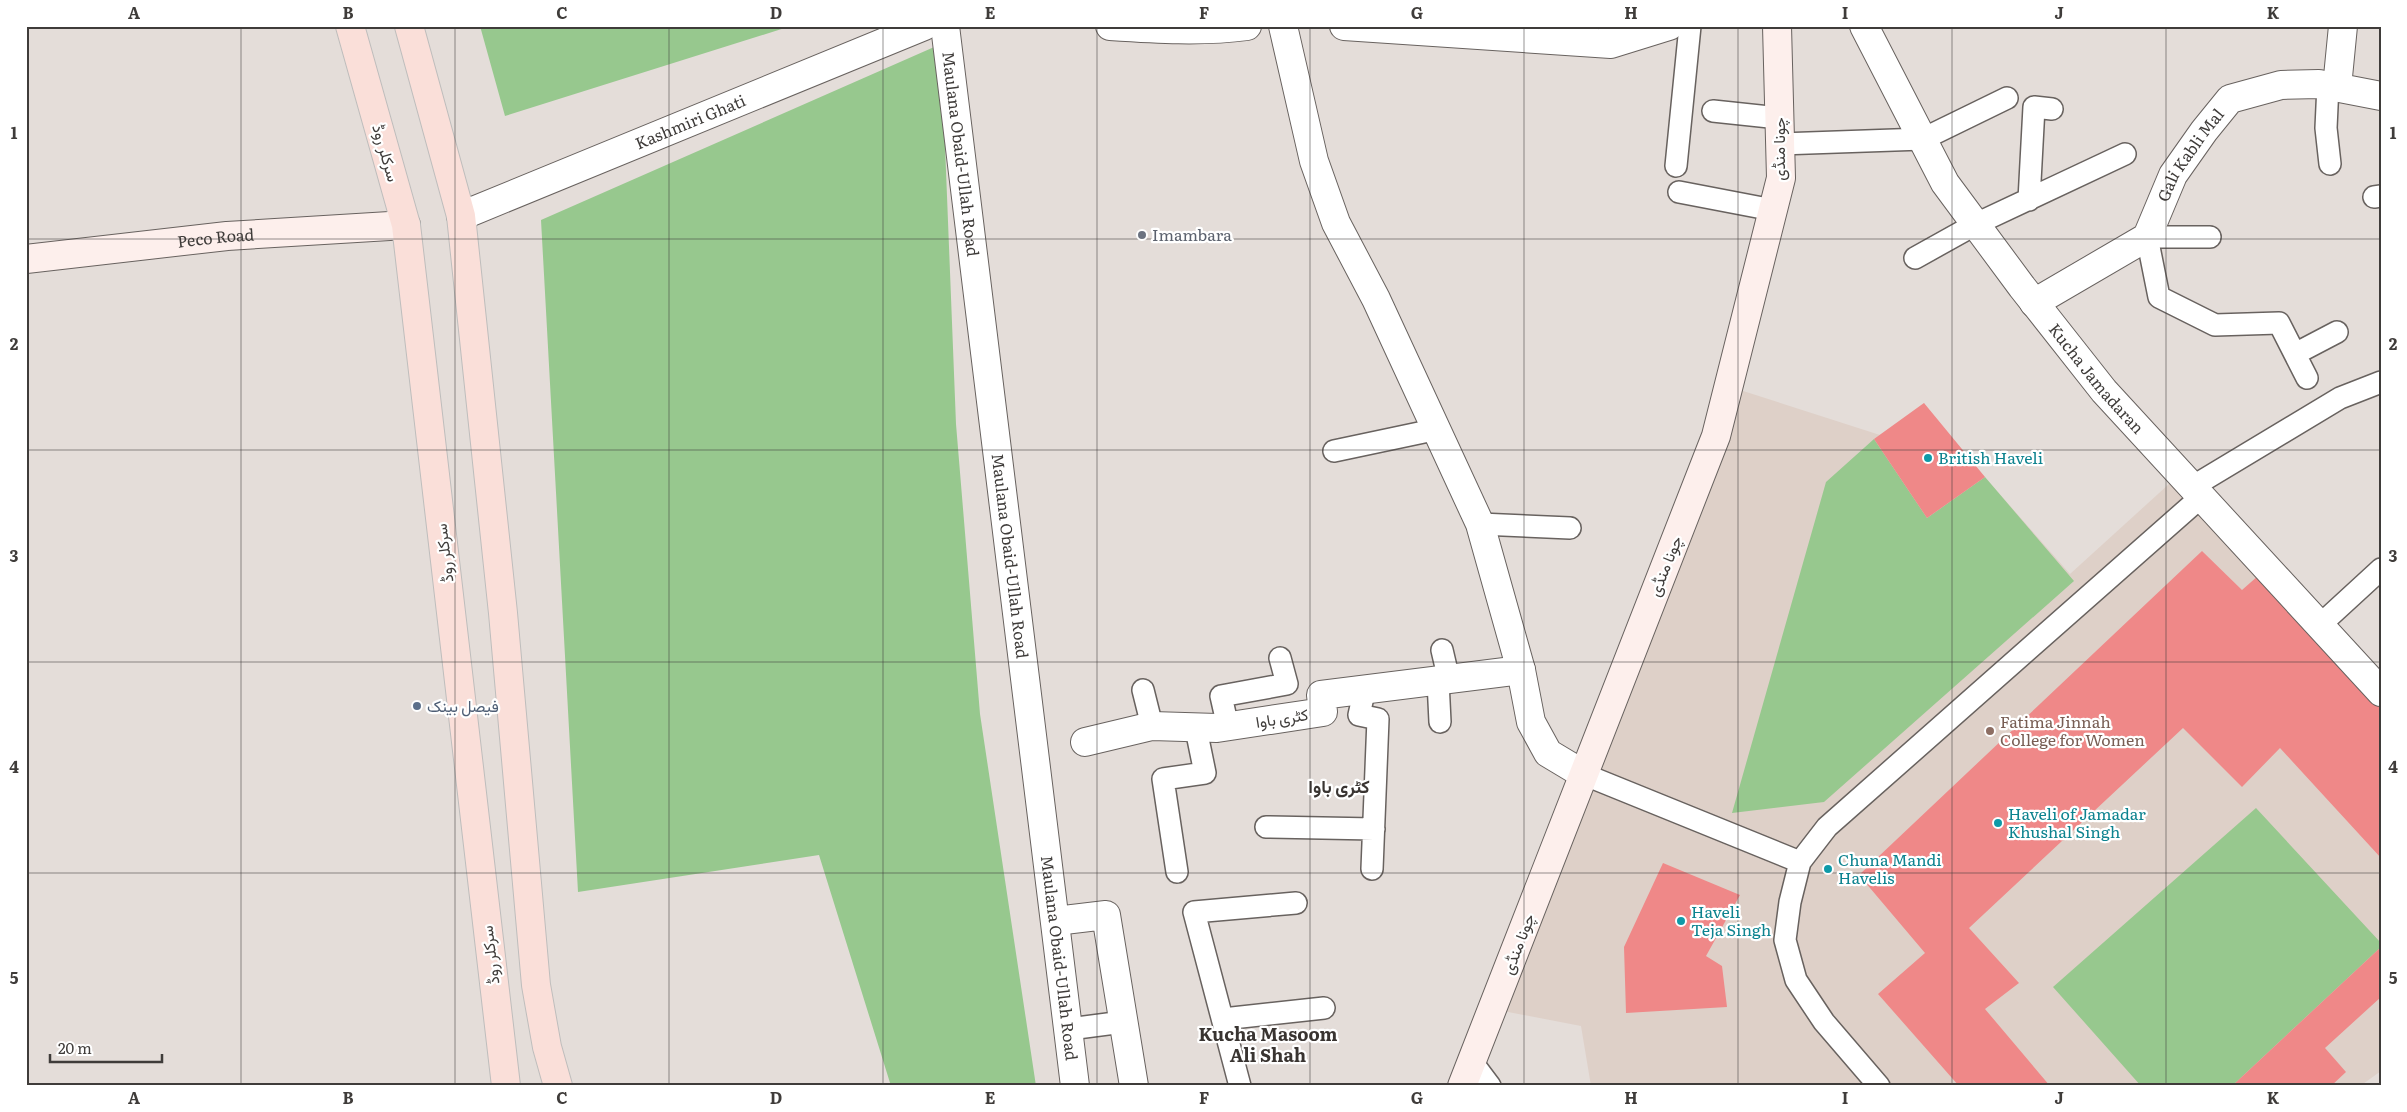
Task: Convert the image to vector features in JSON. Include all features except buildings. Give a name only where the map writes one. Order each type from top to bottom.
[{"type":"main road","name":"سرکلر روڈ","points":[[350,26],[406,225],[506,1086]]},
{"type":"main road","points":[[409,26],[461,216],[504,623],[536,984],[547,1047],[558,1086]]},
{"type":"street","points":[[1110,26],[1172,30],[1223,29],[1247,26]]},
{"type":"street","points":[[1283,26],[1314,161],[1336,223],[1376,299],[1438,429],[1480,524],[1521,670],[1531,722],[1548,753],[1582,774]]},
{"type":"street","points":[[1344,26],[1610,35],[1669,26]]},
{"type":"street","name":"چونا منڈی","points":[[1467,1074],[1582,774],[1716,436],[1781,178],[1777,26]]},
{"type":"street","name":"Kucha Jamadaran","points":[[1864,26],[1945,183],[2034,303],[2104,391],[2381,692]]},
{"type":"street","points":[[2333,86],[2343,26]]},
{"type":"street","name":"Kashmiri Ghati","points":[[461,216],[927,27]]},
{"type":"street","name":"Maulana Obaid-Ullah Road","points":[[927,27],[1075,1086]]},
{"type":"street","name":"Gali Kabli Mal","points":[[2147,237],[2173,175],[2204,131],[2230,99],[2282,85],[2319,84],[2381,96]]},
{"type":"street","name":"Peco Road","points":[[26,259],[227,236],[406,225]]},
{"type":"street","points":[[2034,303],[2147,237]]},
{"type":"street","name":"کٹری باوا","points":[[1085,742],[1152,726],[1196,729],[1228,727],[1323,712],[1321,695],[1521,670]]},
{"type":"street","points":[[1064,920],[1106,915],[1134,1086]]},
{"type":"lane","points":[[1676,166],[1690,26]]},
{"type":"lane","points":[[2330,164],[2326,128],[2333,86]]},
{"type":"lane","points":[[1714,111],[1780,131],[1923,139],[2007,98]]},
{"type":"lane","points":[[2028,200],[2034,107],[2052,109]]},
{"type":"lane","points":[[1915,258],[1976,224],[2124,154]]},
{"type":"lane","points":[[1679,192],[1773,210]]},
{"type":"lane","points":[[2210,237],[2147,237],[2159,297],[2214,325],[2279,324],[2307,378]]},
{"type":"lane","points":[[2295,354],[2337,332]]},
{"type":"lane","points":[[1879,1086],[1824,1022],[1796,980],[1786,940],[1790,902],[1800,862],[1827,827],[2196,492],[2340,398],[2381,382]]},
{"type":"lane","points":[[1334,451],[1438,429]]},
{"type":"lane","points":[[1480,524],[1570,528]]},
{"type":"lane","points":[[2320,625],[2381,569]]},
{"type":"lane","points":[[1440,722],[1444,680],[1442,650]]},
{"type":"lane","points":[[1228,727],[1221,696],[1287,684],[1280,658]]},
{"type":"lane","points":[[1365,688],[1359,715],[1378,719],[1372,869]]},
{"type":"lane","points":[[1143,690],[1152,726]]},
{"type":"lane","points":[[1178,872],[1163,779],[1204,772],[1196,729]]},
{"type":"lane","points":[[1582,774],[1800,862]]},
{"type":"lane","points":[[1266,827],[1374,829]]},
{"type":"lane","points":[[1240,1086],[1194,912],[1296,903]]},
{"type":"lane","points":[[1223,1019],[1324,1008]]},
{"type":"lane","points":[[1077,1028],[1123,1022]]},
{"type":"lane","points":[[1467,1074],[1490,1086]]},
{"type":"shaded area","name":"Fatima Jinnah College for Women","points":[[1740,390],[1880,435],[1924,403],[1932,417],[2070,574],[2180,474],[2381,687],[2381,1071],[2360,1086],[1591,1086],[1581,1026],[1493,1009]]},
{"type":"green space","points":[[480,26],[791,26],[505,116]]},
{"type":"green space","points":[[941,44],[956,424],[980,714],[1036,1086],[891,1086],[819,855],[578,892],[541,220]]},
{"type":"green space","points":[[1874,439],[1927,518],[1985,477],[2074,581],[1824,802],[1732,813],[1826,482]]},
{"type":"green space","points":[[2256,808],[2381,943],[2381,947],[2232,1086],[2141,1086],[2053,987]]},
{"type":"place","name":"Imambara","points":[[1142,235]]},
{"type":"place","name":"British Haveli","points":[[1928,458]]},
{"type":"place","name":"فیصل بینک","points":[[417,706]]},
{"type":"place","name":"Fatima Jinnah College for Women","points":[[1990,731]]},
{"type":"place","name":"Haveli of Jamadar Khushal Singh","points":[[1998,823]]},
{"type":"place","name":"Chuna Mandi Havelis","points":[[1828,869]]},
{"type":"place","name":"Haveli Teja Singh","points":[[1681,921]]},
{"type":"district","name":"کٹری باوا","points":[[1339,787]]},
{"type":"district","name":"Kucha Masoom Ali Shah","points":[[1268,1045]]}]
